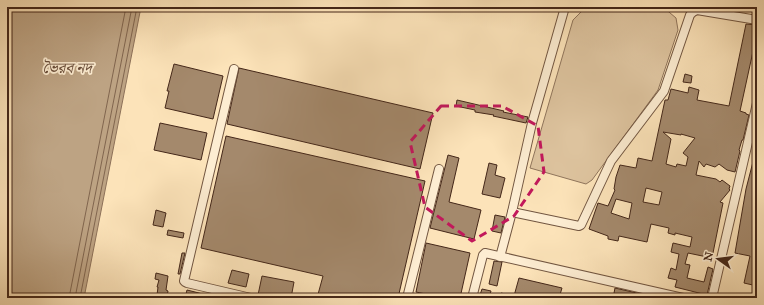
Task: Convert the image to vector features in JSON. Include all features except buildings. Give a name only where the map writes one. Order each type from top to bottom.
[{"type":"lane","points":[[500,257],[512,212],[532,123],[565,7]]},
{"type":"lane","points":[[512,212],[579,226],[581,225],[610,161],[664,91],[690,15],[697,10],[757,20]]},
{"type":"lane","points":[[234,69],[184,282],[251,298]]},
{"type":"lane","points":[[712,298],[757,102]]},
{"type":"lane","points":[[408,298],[439,169]]},
{"type":"lane","points":[[472,298],[485,253],[683,298]]},
{"type":"highlighted area","points":[[441,106],[502,106],[538,126],[544,172],[514,216],[472,241],[425,207],[410,142]]},
{"type":"shaded area","points":[[586,7],[663,7],[676,18],[678,30],[658,90],[592,180],[586,184],[530,168],[573,20]]},
{"type":"water","name":"ভৈরব নদ","points":[[7,7],[141,7],[84,298],[7,298]]}]
